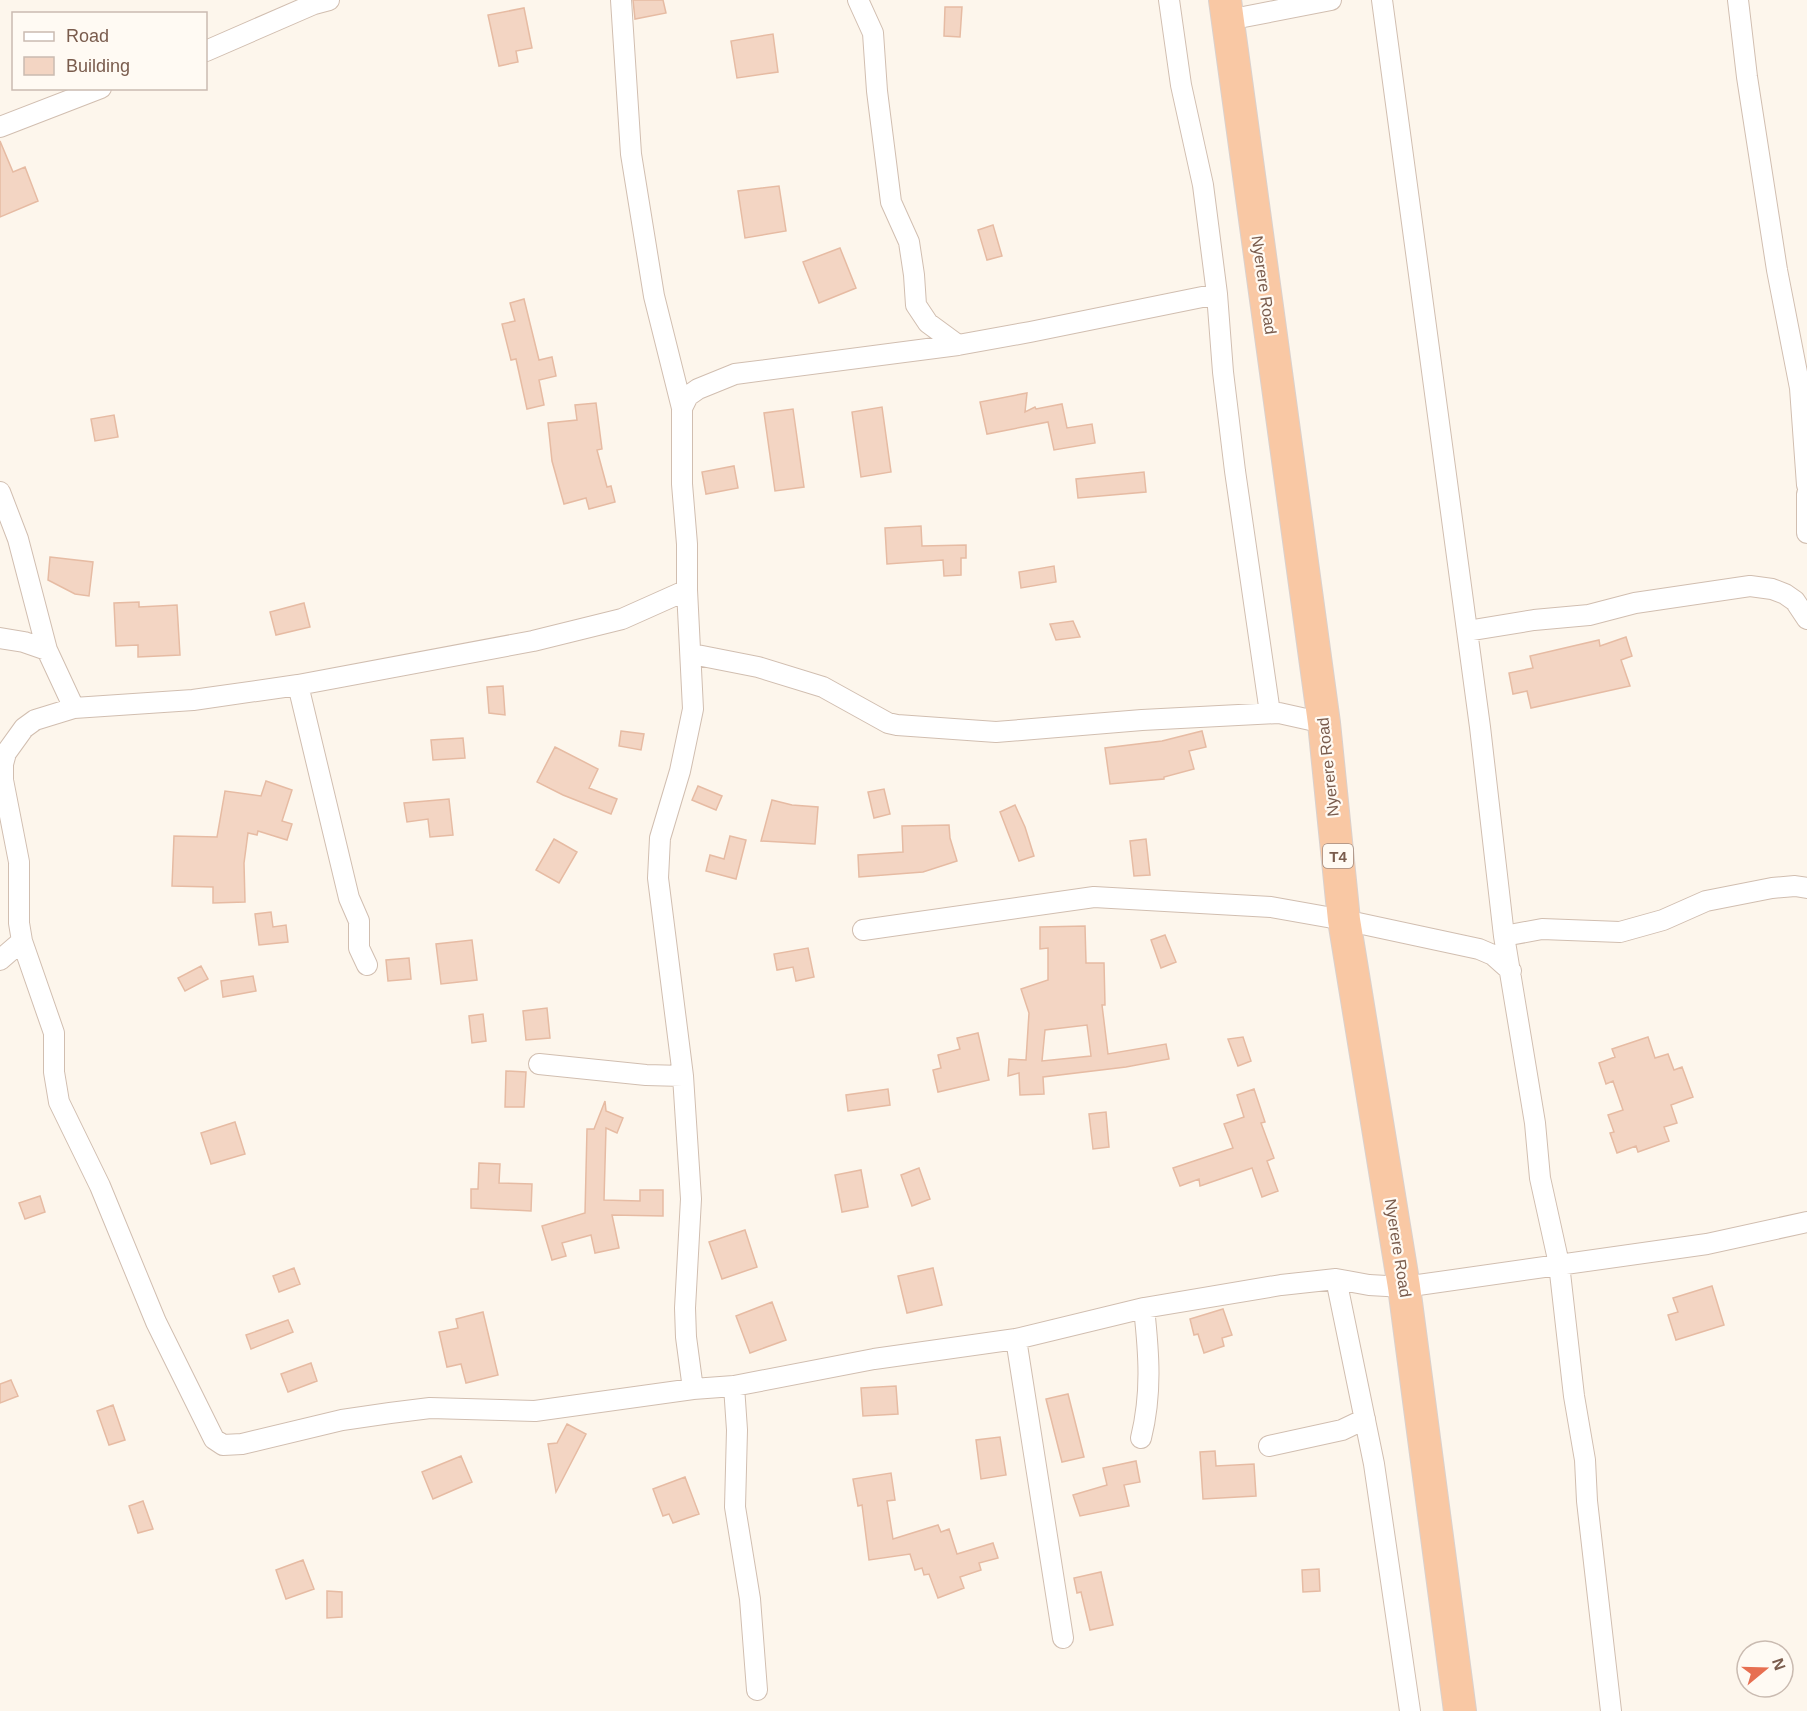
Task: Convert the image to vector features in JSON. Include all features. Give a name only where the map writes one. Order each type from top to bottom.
[{"type":"highway","name":"Nyerere Road","points":[[1226,10],[1324,723],[1344,920],[1404,1287],[1460,1711]]},
{"type":"street","points":[[207,51],[314,4],[329,0]]},
{"type":"street","points":[[621,0],[631,154],[650,275],[682,408],[681,484],[687,544],[693,709],[691,725],[660,838],[658,862],[660,896],[683,1076],[691,1199],[686,1318],[693,1389]]},
{"type":"street","points":[[858,0],[873,33],[877,91],[891,202],[909,242],[916,305],[928,323],[958,345]]},
{"type":"street","points":[[1169,0],[1182,85],[1203,185],[1217,294],[1222,372],[1270,713]]},
{"type":"street","points":[[1226,10],[1331,0]]},
{"type":"street","points":[[1382,0],[1480,727],[1504,936],[1535,1124],[1540,1178],[1559,1264],[1574,1396],[1585,1460],[1587,1502],[1611,1711]]},
{"type":"street","points":[[1738,0],[1747,77],[1777,270],[1800,388],[1807,485]]},
{"type":"street","points":[[0,127],[96,90]]},
{"type":"street","points":[[682,408],[688,396],[698,389],[735,374],[958,345],[1217,294]]},
{"type":"street","points":[[0,492],[18,539],[47,650],[74,708]]},
{"type":"street","points":[[1807,494],[1807,533]]},
{"type":"street","points":[[1467,632],[1534,620],[1589,615],[1635,603],[1750,586],[1772,589],[1785,594],[1795,601],[1807,619]]},
{"type":"street","points":[[687,590],[621,619],[543,639],[298,685],[193,700],[74,708],[48,715],[24,728],[6,753],[3,780],[19,862],[19,923],[22,940],[54,1033],[55,1078],[59,1102],[100,1186],[156,1322],[214,1439],[223,1445],[242,1444],[342,1420],[430,1408],[535,1411],[693,1389],[734,1386],[874,1359],[1016,1339],[1144,1308],[1281,1285],[1335,1279],[1369,1285],[1404,1287],[1707,1244],[1807,1222]]},
{"type":"street","points":[[0,638],[24,642],[47,650]]},
{"type":"street","points":[[692,654],[758,667],[806,681],[823,687],[888,723],[897,725],[996,732],[1142,720],[1270,713],[1280,713],[1324,723]]},
{"type":"street","points":[[298,685],[349,898],[360,924],[359,948],[367,965]]},
{"type":"street","points":[[1504,936],[1542,929],[1620,932],[1663,920],[1706,901],[1772,888],[1795,886],[1807,888]]},
{"type":"street","points":[[863,930],[1094,897],[1271,907],[1479,949],[1493,955],[1510,971]]},
{"type":"street","points":[[0,960],[22,940]]},
{"type":"street","points":[[539,1064],[646,1075],[683,1076]]},
{"type":"street","points":[[1335,1279],[1374,1464],[1410,1711]]},
{"type":"street","points":[[1141,1438],[1150,1385],[1144,1308]]},
{"type":"street","points":[[1016,1339],[1063,1638]]},
{"type":"street","points":[[734,1386],[737,1430],[735,1507],[750,1599],[757,1690]]},
{"type":"street","points":[[1269,1446],[1342,1430],[1365,1419]]},
{"type":"building","points":[[633,0],[663,0],[666,13],[635,19]]},
{"type":"building","points":[[945,7],[962,7],[960,37],[944,36]]},
{"type":"building","points":[[524,8],[532,48],[516,51],[518,62],[499,66],[488,15]]},
{"type":"building","points":[[773,34],[778,72],[737,78],[731,41]]},
{"type":"building","points":[[0,141],[13,172],[25,167],[38,201],[0,217]]},
{"type":"building","points":[[779,186],[786,231],[745,238],[738,191]]},
{"type":"building","points":[[993,225],[1002,256],[987,260],[978,230]]},
{"type":"building","points":[[840,248],[856,288],[819,303],[803,262]]},
{"type":"building","points":[[524,299],[539,360],[552,357],[556,376],[539,380],[544,405],[527,409],[516,359],[511,360],[502,324],[515,321],[510,303]]},
{"type":"building","points":[[1027,393],[1025,412],[1035,407],[1036,409],[1062,404],[1067,428],[1092,424],[1095,443],[1054,450],[1048,422],[987,434],[980,402]]},
{"type":"building","points":[[596,403],[602,449],[597,450],[607,487],[611,486],[615,502],[589,509],[586,498],[564,504],[552,461],[548,423],[577,420],[575,405]]},
{"type":"building","points":[[882,407],[891,472],[861,477],[852,412]]},
{"type":"building","points":[[793,409],[804,487],[775,491],[764,413]]},
{"type":"building","points":[[114,415],[118,437],[95,441],[91,419]]},
{"type":"building","points":[[734,466],[738,488],[706,494],[702,472]]},
{"type":"building","points":[[1144,472],[1146,492],[1078,498],[1076,479]]},
{"type":"building","points":[[921,526],[922,546],[966,545],[966,558],[961,558],[961,575],[944,576],[943,560],[887,564],[885,528]]},
{"type":"building","points":[[50,557],[93,562],[89,596],[75,594],[48,580]]},
{"type":"building","points":[[1054,566],[1056,582],[1021,588],[1019,572]]},
{"type":"building","points":[[139,602],[139,607],[177,605],[180,655],[138,657],[138,645],[116,646],[114,603]]},
{"type":"building","points":[[304,603],[310,627],[276,635],[270,612]]},
{"type":"building","points":[[1073,621],[1080,637],[1056,640],[1050,624]]},
{"type":"building","points":[[1626,637],[1632,656],[1621,660],[1630,686],[1531,708],[1527,691],[1513,694],[1509,673],[1533,668],[1530,656],[1599,640],[1600,646]]},
{"type":"building","points":[[503,686],[505,715],[489,713],[487,687]]},
{"type":"building","points":[[621,731],[644,734],[641,750],[619,746]]},
{"type":"building","points":[[1202,731],[1206,747],[1189,751],[1194,769],[1164,777],[1164,779],[1110,784],[1105,748],[1162,741]]},
{"type":"building","points":[[463,738],[465,758],[433,760],[431,740]]},
{"type":"building","points":[[555,747],[598,769],[589,788],[617,799],[611,814],[537,782]]},
{"type":"building","points":[[266,781],[292,790],[282,821],[292,824],[287,840],[258,831],[257,835],[248,833],[244,863],[245,902],[213,903],[213,887],[172,886],[174,836],[217,837],[225,791],[261,796]]},
{"type":"building","points":[[698,786],[722,796],[716,810],[692,800]]},
{"type":"building","points":[[884,789],[890,814],[874,818],[868,792]]},
{"type":"building","points":[[449,799],[453,835],[430,837],[428,819],[407,822],[404,803]]},
{"type":"building","points":[[772,800],[792,805],[818,807],[815,844],[761,841]]},
{"type":"building","points":[[1015,805],[1034,856],[1019,861],[1000,812]]},
{"type":"building","points":[[949,825],[950,838],[957,861],[923,872],[859,877],[858,855],[903,852],[902,826]]},
{"type":"building","points":[[730,836],[746,840],[736,879],[706,871],[710,855],[724,859]]},
{"type":"building","points":[[554,839],[577,852],[559,883],[536,870]]},
{"type":"building","points":[[1146,839],[1150,875],[1134,876],[1130,841]]},
{"type":"building","points":[[271,912],[273,927],[286,925],[288,942],[259,945],[255,914]]},
{"type":"building","points":[[1085,926],[1086,963],[1104,963],[1105,1005],[1102,1005],[1108,1054],[1166,1044],[1169,1059],[1126,1067],[1043,1077],[1044,1094],[1020,1095],[1019,1073],[1008,1076],[1009,1059],[1026,1060],[1029,1013],[1021,989],[1048,980],[1048,948],[1040,949],[1040,927]],"holes":[[[1087,1025],[1091,1056],[1042,1061],[1045,1030]]]},
{"type":"building","points":[[1165,935],[1176,962],[1161,968],[1151,940]]},
{"type":"building","points":[[472,940],[477,980],[441,984],[436,944]]},
{"type":"building","points":[[808,948],[814,977],[796,981],[793,967],[777,970],[774,954]]},
{"type":"building","points":[[409,958],[411,979],[388,981],[386,960]]},
{"type":"building","points":[[201,966],[208,979],[185,991],[178,978]]},
{"type":"building","points":[[253,976],[256,991],[223,997],[221,981]]},
{"type":"building","points":[[547,1008],[550,1038],[526,1040],[523,1011]]},
{"type":"building","points":[[483,1014],[486,1041],[472,1043],[469,1016]]},
{"type":"building","points":[[978,1033],[989,1080],[938,1092],[933,1070],[941,1068],[938,1055],[960,1049],[957,1038]]},
{"type":"building","points":[[1243,1037],[1251,1061],[1238,1066],[1228,1039]]},
{"type":"building","points":[[1648,1037],[1655,1058],[1668,1054],[1674,1070],[1682,1067],[1693,1097],[1671,1105],[1677,1123],[1664,1127],[1669,1141],[1638,1152],[1636,1146],[1617,1153],[1610,1133],[1614,1132],[1608,1115],[1623,1110],[1613,1081],[1606,1084],[1599,1063],[1615,1057],[1612,1049]]},
{"type":"building","points":[[506,1071],[526,1072],[524,1107],[505,1107]]},
{"type":"building","points":[[888,1089],[890,1105],[848,1111],[846,1095]]},
{"type":"building","points":[[1254,1089],[1265,1122],[1261,1123],[1274,1158],[1267,1161],[1278,1191],[1262,1197],[1252,1168],[1200,1186],[1199,1179],[1180,1186],[1173,1168],[1233,1148],[1224,1124],[1244,1117],[1237,1095]]},
{"type":"building","points":[[605,1101],[606,1111],[623,1118],[617,1133],[606,1128],[604,1200],[640,1201],[640,1190],[663,1190],[663,1216],[612,1215],[619,1248],[595,1253],[591,1235],[562,1243],[566,1256],[552,1260],[542,1226],[585,1213],[587,1129],[594,1129]]},
{"type":"building","points":[[1106,1112],[1109,1147],[1093,1149],[1089,1114]]},
{"type":"building","points":[[235,1122],[245,1154],[211,1164],[201,1133]]},
{"type":"building","points":[[479,1163],[500,1164],[499,1183],[532,1184],[531,1211],[471,1208],[471,1189],[478,1189]]},
{"type":"building","points":[[919,1168],[930,1199],[912,1206],[901,1175]]},
{"type":"building","points":[[861,1170],[868,1207],[842,1212],[835,1175]]},
{"type":"building","points":[[40,1196],[45,1212],[25,1219],[19,1203]]},
{"type":"building","points":[[745,1230],[757,1267],[722,1279],[709,1242]]},
{"type":"building","points":[[294,1268],[300,1284],[279,1292],[273,1276]]},
{"type":"building","points":[[933,1268],[942,1305],[907,1313],[898,1276]]},
{"type":"building","points":[[1712,1286],[1724,1325],[1676,1340],[1668,1315],[1678,1312],[1673,1298]]},
{"type":"building","points":[[772,1302],[786,1340],[750,1353],[736,1316]]},
{"type":"building","points":[[1223,1309],[1232,1335],[1222,1338],[1224,1346],[1204,1353],[1198,1334],[1194,1335],[1190,1319]]},
{"type":"building","points":[[483,1312],[498,1375],[466,1383],[461,1364],[447,1367],[439,1332],[458,1328],[456,1319]]},
{"type":"building","points":[[288,1320],[293,1332],[251,1349],[246,1335]]},
{"type":"building","points":[[311,1363],[317,1381],[288,1392],[281,1374]]},
{"type":"building","points":[[11,1380],[18,1396],[0,1403],[0,1384]]},
{"type":"building","points":[[896,1386],[898,1414],[863,1416],[861,1388]]},
{"type":"building","points":[[1068,1394],[1084,1457],[1062,1462],[1046,1399]]},
{"type":"building","points":[[113,1405],[125,1440],[109,1445],[97,1411]]},
{"type":"building","points":[[567,1424],[586,1434],[556,1492],[548,1444],[557,1443]]},
{"type":"building","points":[[1000,1437],[1006,1475],[981,1479],[976,1440]]},
{"type":"building","points":[[1215,1451],[1216,1466],[1254,1464],[1256,1496],[1203,1499],[1200,1452]]},
{"type":"building","points":[[461,1456],[472,1482],[433,1499],[422,1472]]},
{"type":"building","points":[[1136,1461],[1140,1482],[1124,1485],[1129,1506],[1080,1516],[1073,1495],[1107,1485],[1103,1468]]},
{"type":"building","points":[[891,1473],[895,1500],[887,1501],[893,1539],[938,1525],[941,1532],[949,1529],[957,1554],[993,1543],[998,1558],[979,1563],[981,1570],[960,1577],[964,1588],[938,1598],[929,1574],[924,1575],[922,1568],[915,1570],[910,1554],[869,1560],[862,1505],[858,1506],[853,1479]]},
{"type":"building","points":[[685,1477],[699,1514],[673,1523],[669,1514],[663,1516],[653,1489]]},
{"type":"building","points":[[143,1501],[153,1529],[138,1533],[129,1506]]},
{"type":"building","points":[[303,1560],[314,1589],[286,1599],[276,1570]]},
{"type":"building","points":[[1319,1569],[1320,1591],[1303,1592],[1302,1570]]},
{"type":"building","points":[[1101,1572],[1113,1625],[1090,1630],[1081,1592],[1077,1593],[1074,1578]]},
{"type":"building","points":[[327,1591],[342,1592],[342,1617],[327,1618]]}]
